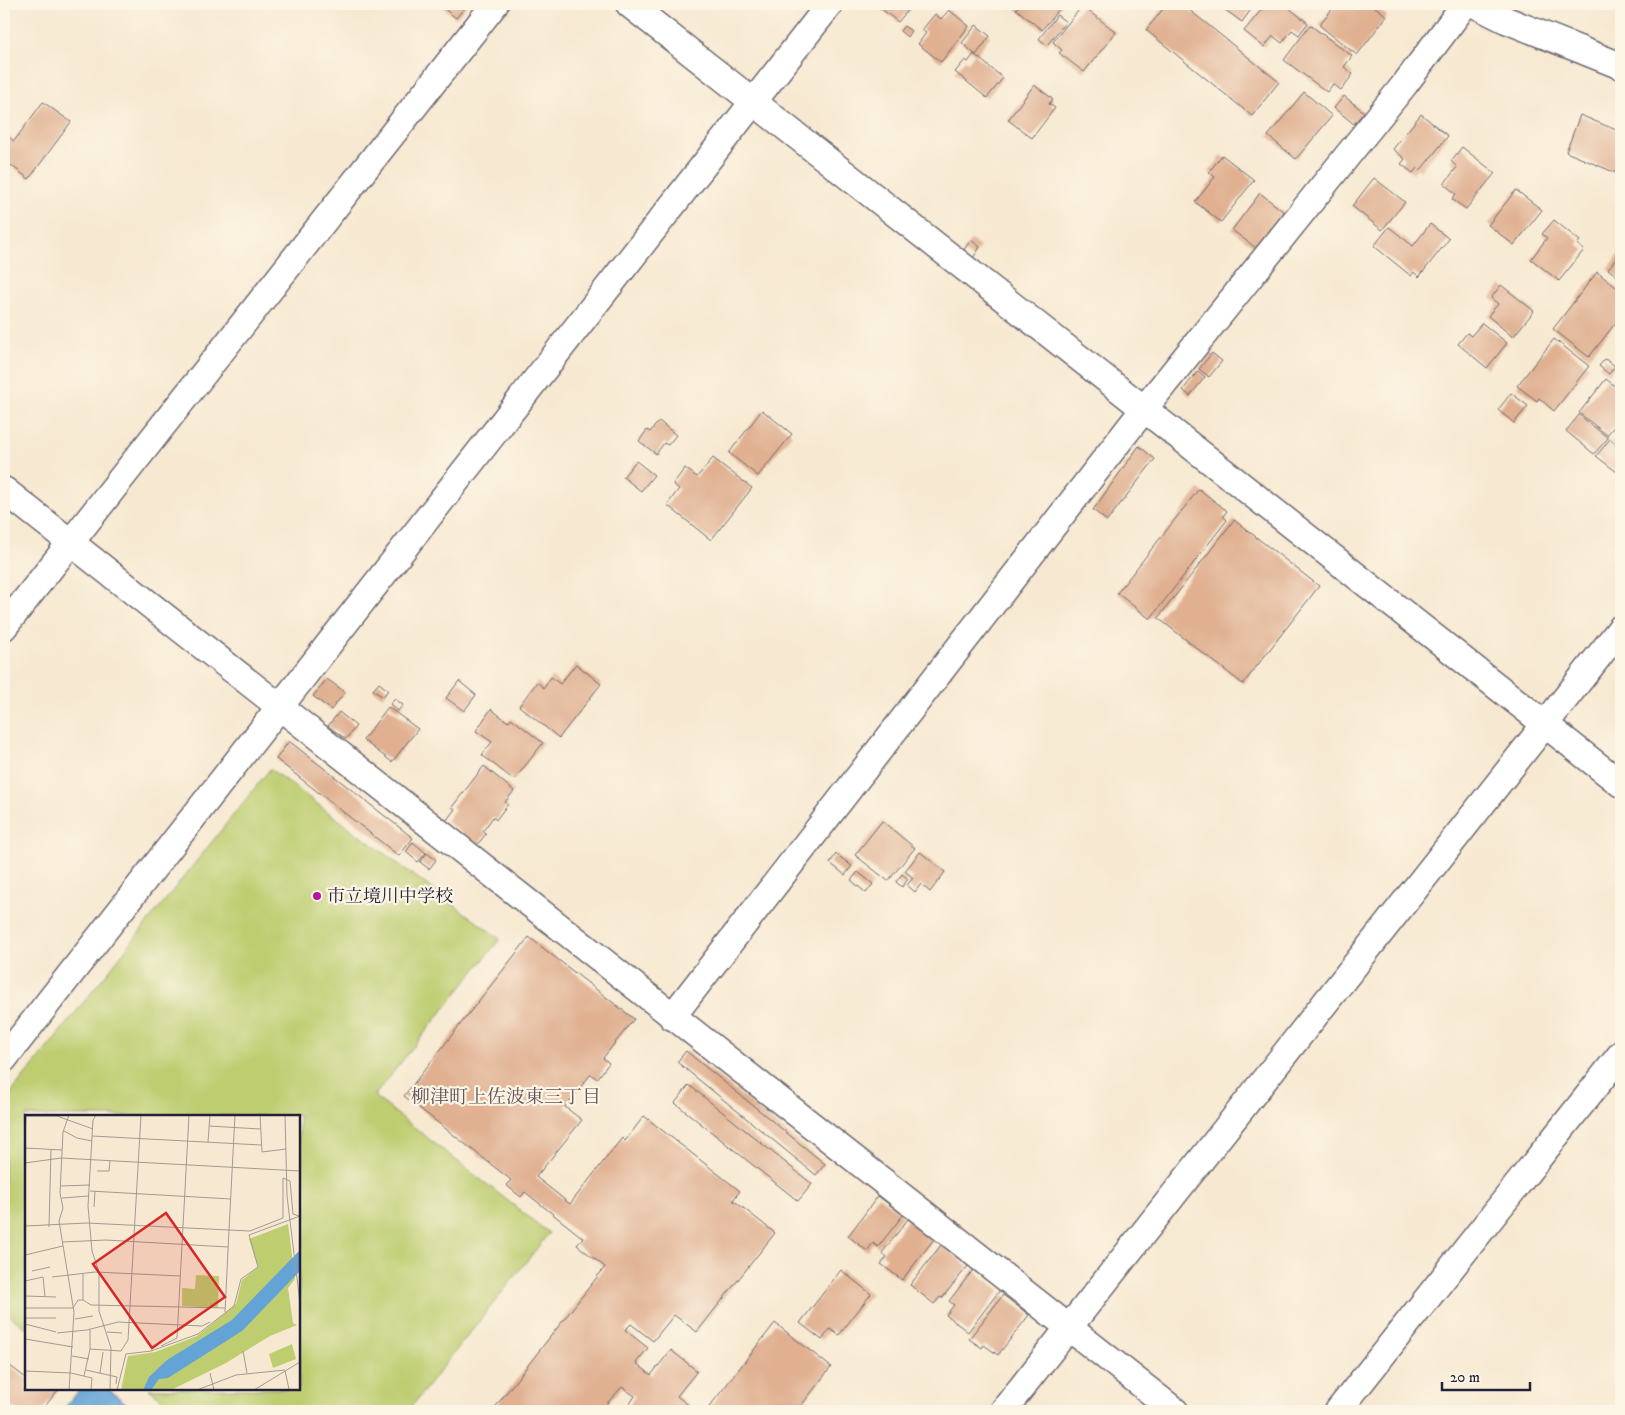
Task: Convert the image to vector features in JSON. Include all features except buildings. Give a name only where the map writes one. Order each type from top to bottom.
[{"type":"street","points":[[4,627],[495,4]]},
{"type":"street","points":[[629,4],[1621,784]]},
{"type":"street","points":[[4,1059],[830,4]]},
{"type":"street","points":[[672,1017],[1144,409],[1405,84],[1465,4]]},
{"type":"street","points":[[1474,4],[1506,20],[1621,66]]},
{"type":"street","points":[[4,490],[1174,1411]]},
{"type":"street","points":[[1003,1411],[1621,628]]},
{"type":"street","points":[[1338,1411],[1621,1054]]},
{"type":"green space","points":[[270,769],[500,939],[374,1096],[549,1233],[408,1411],[178,1411],[150,1390],[300,1390],[300,1115],[25,1115],[25,1327],[4,1311],[4,1102]]},
{"type":"water","points":[[79,1390],[109,1390],[136,1411],[62,1411]]},
{"type":"place","name":"市立境川中学校","points":[[317,896]]},
{"type":"district","name":"柳津町上佐波東三丁目","points":[[506,1096]]}]
